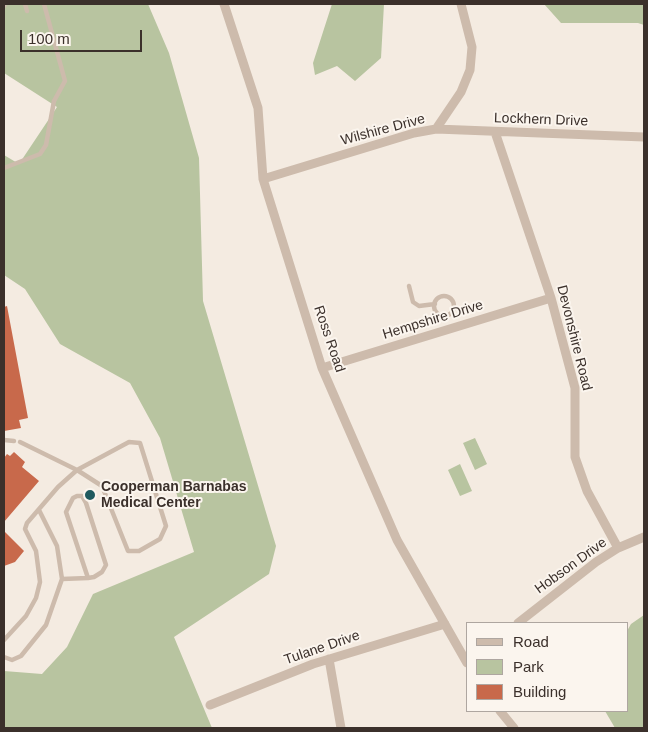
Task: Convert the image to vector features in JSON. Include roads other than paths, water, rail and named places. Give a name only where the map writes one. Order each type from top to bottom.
[{"type":"street","name":"Ross Road","points":[[224,4],[258,108],[263,179],[322,368],[397,540],[466,660]]},
{"type":"street","name":"Wilshire Drive","points":[[263,179],[414,133],[436,129],[461,92],[470,70],[472,48],[461,4]]},
{"type":"street","name":"Lockhern Drive","points":[[436,129],[644,137]]},
{"type":"street","name":"Devonshire Road","points":[[495,132],[551,298],[575,388],[575,457],[587,491],[618,548]]},
{"type":"street","name":"Hempshire Drive","points":[[322,368],[551,298]]},
{"type":"street","name":"Hobson Drive","points":[[519,622],[596,562],[618,548],[644,537]]},
{"type":"street","name":"Tulane Drive","points":[[210,706],[329,659],[445,624]]},
{"type":"street","points":[[329,659],[341,728]]},
{"type":"street","points":[[501,712],[514,728]]},
{"type":"lane","points":[[25,4],[27,11]]},
{"type":"lane","points":[[4,168],[40,154],[46,145],[54,101],[65,81],[44,4]]},
{"type":"lane","points":[[409,286],[413,302],[420,306],[435,304]]},
{"type":"lane","points":[[449,316],[439,315],[435,310],[435,304],[440,297],[450,298],[454,306],[449,316],[452,328]]},
{"type":"lane","points":[[4,440],[14,441]]},
{"type":"lane","points":[[4,640],[26,616],[36,598],[40,582],[36,551],[25,529],[27,523],[77,470],[129,442],[140,443],[166,526],[160,538],[139,551],[128,551],[102,486],[77,470],[20,442]]},
{"type":"lane","points":[[62,579],[88,578],[102,572],[106,565],[86,503],[82,496],[77,496],[73,498],[66,512],[88,578]]},
{"type":"lane","points":[[4,657],[12,660],[21,656],[46,625],[62,579],[58,546],[39,510]]},
{"type":"place","name":"Cooperman Barnabas Medical Center","points":[[90,495]]}]
